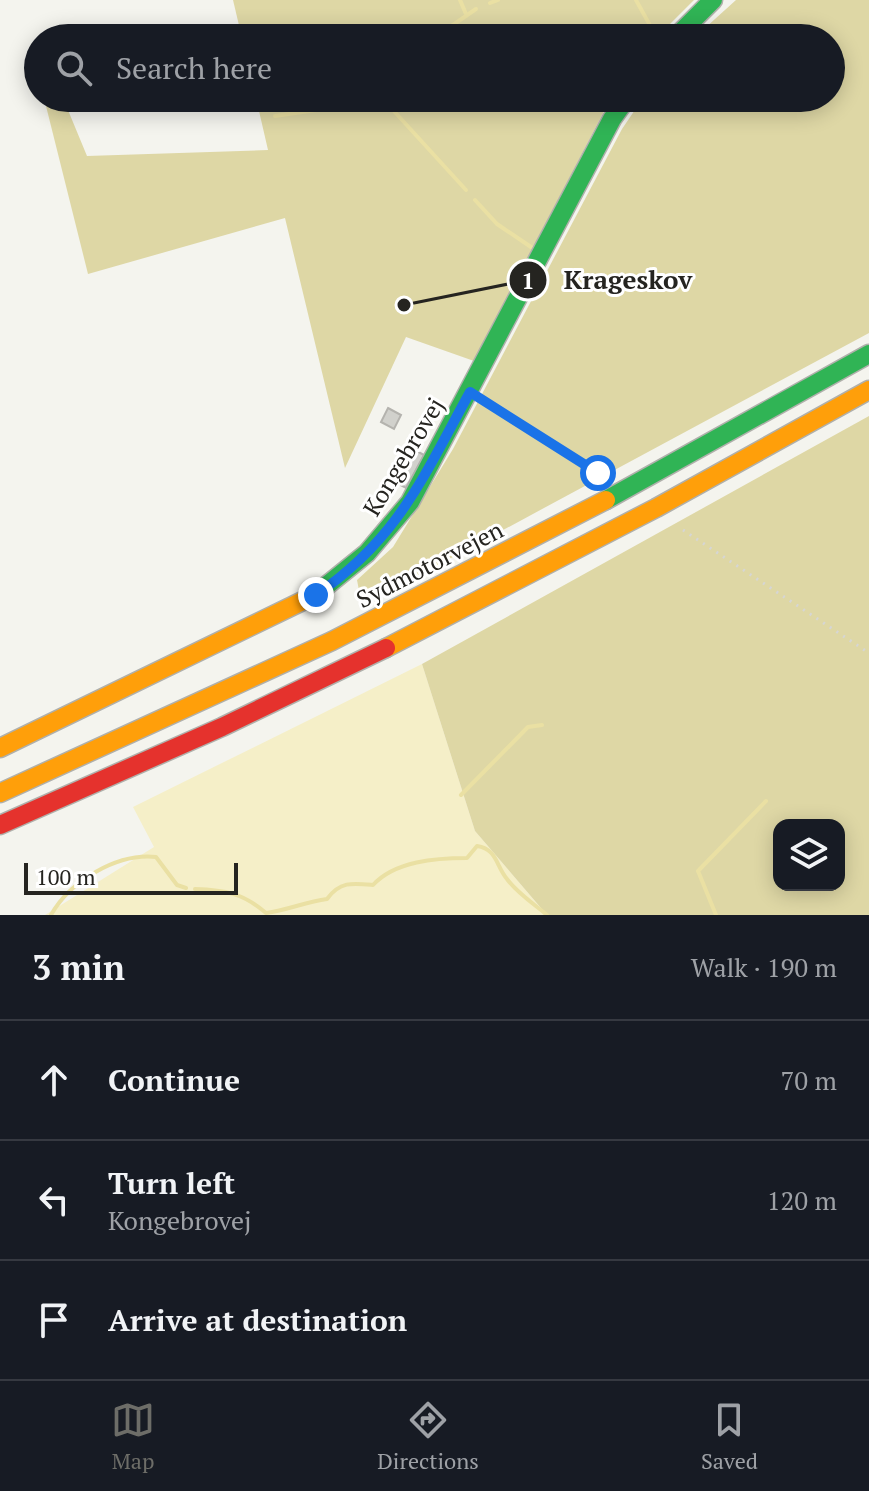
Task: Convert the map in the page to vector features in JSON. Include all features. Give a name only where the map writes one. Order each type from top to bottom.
[{"type":"main road","points":[[689,24],[713,0]]},
{"type":"main road","name":"Kongebrovej","points":[[0,748],[316,595],[351,571],[383,539],[410,502],[617,112]]},
{"type":"main road","name":"Sydmotorvejen","points":[[0,793],[258,677],[457,580],[711,445],[869,354]]},
{"type":"main road","points":[[0,825],[191,743],[468,609],[869,390]]},
{"type":"path","points":[[470,392],[598,473]]},
{"type":"path","points":[[683,530],[869,653]]},
{"type":"shaded area","points":[[233,0],[694,0],[670,24],[239,24]]},
{"type":"shaded area","points":[[736,0],[869,0],[869,333],[362,606],[357,580],[393,547],[453,449],[634,112],[845,112],[845,24],[709,24]]},
{"type":"shaded area","points":[[48,112],[69,112],[87,156],[268,150],[259,112],[604,112],[474,361],[406,337],[345,468],[285,218],[88,274]]},
{"type":"shaded area","points":[[869,416],[869,915],[547,915],[475,831],[422,664]]},
{"type":"shaded area","points":[[422,664],[475,831],[547,915],[45,915],[154,847],[133,807]]},
{"type":"building","points":[[388,408],[401,415],[394,429],[381,422]]},
{"type":"building","points":[[409,447],[424,455],[406,488],[391,480]]},
{"type":"waterway","points":[[460,0],[466,14]]},
{"type":"waterway","points":[[490,3],[498,0]]},
{"type":"waterway","points":[[636,0],[649,24]]},
{"type":"waterway","points":[[454,24],[476,9]]},
{"type":"waterway","points":[[275,116],[302,112]]},
{"type":"waterway","points":[[395,112],[466,190]]},
{"type":"waterway","points":[[475,200],[497,224],[531,247]]},
{"type":"waterway","points":[[461,795],[528,727],[542,725]]},
{"type":"waterway","points":[[716,915],[698,871],[766,801]]},
{"type":"waterway","points":[[195,889],[233,894],[266,913],[327,899],[347,884],[373,885],[393,871],[417,862],[467,858],[477,846],[489,851],[511,884],[547,915]]},
{"type":"waterway","points":[[51,915],[82,881],[126,860],[156,857],[177,885],[186,888]]},
{"type":"traffic: fast","points":[[689,24],[713,0]]},
{"type":"traffic: fast","points":[[315,595],[367,553],[410,502],[617,112]]},
{"type":"traffic: fast","points":[[606,500],[869,354]]},
{"type":"traffic: slow","points":[[386,648],[656,508],[869,390]]},
{"type":"traffic: slow","points":[[0,793],[332,641],[606,500]]},
{"type":"traffic: slow","points":[[0,748],[315,595]]},
{"type":"traffic: jam","points":[[0,825],[222,727],[386,648]]},
{"type":"place","name":"Krageskov","points":[[404,305]]},
{"type":"route","points":[[316,595],[351,571],[383,539],[410,502],[470,392],[598,473]]}]
